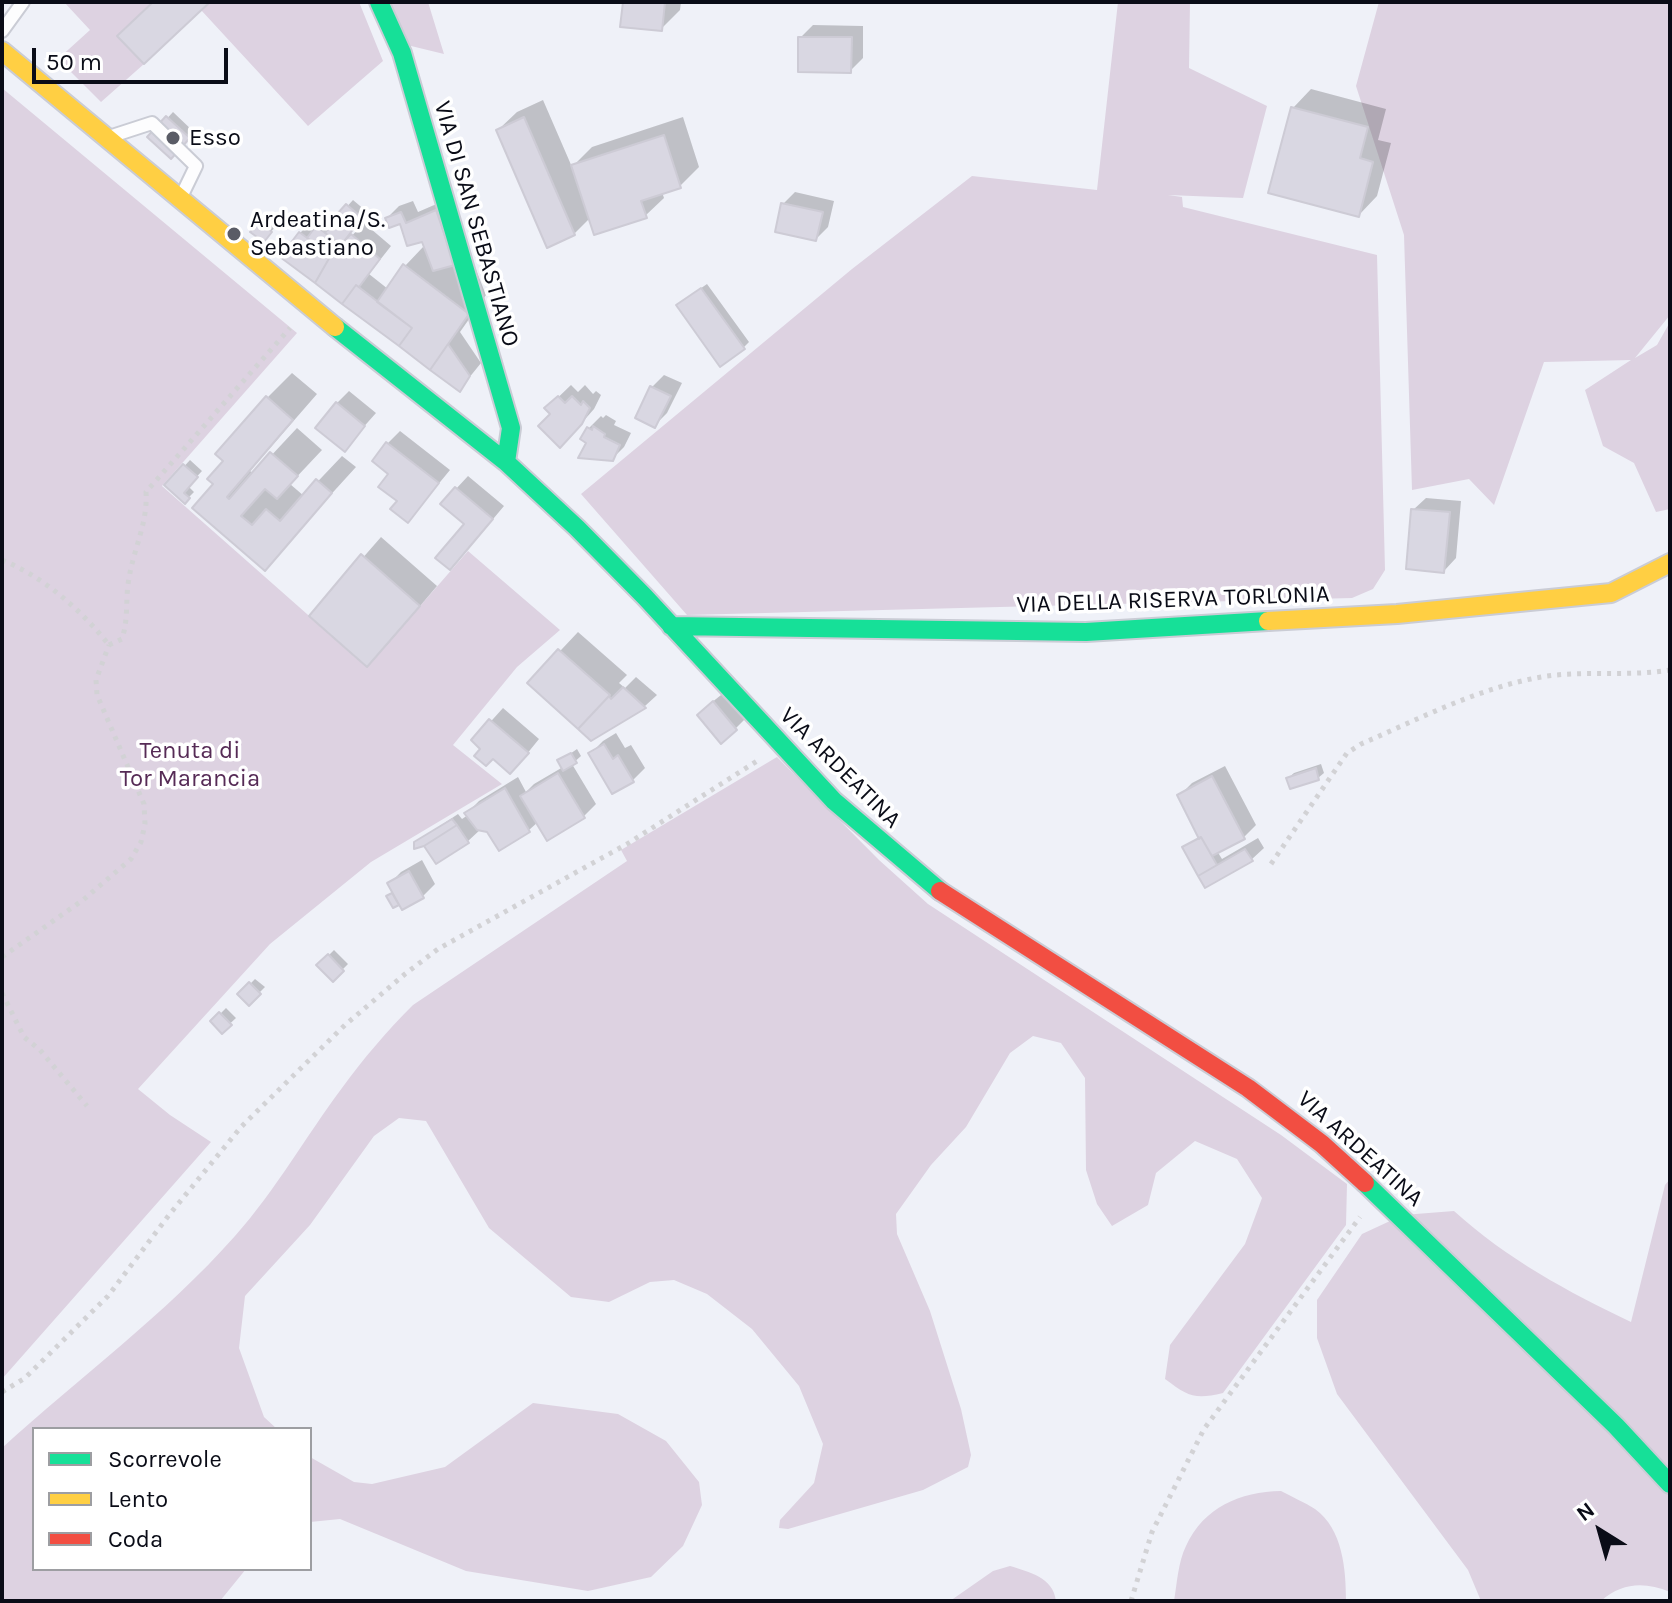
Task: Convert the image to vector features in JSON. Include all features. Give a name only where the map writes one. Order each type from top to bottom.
[{"type":"main road","name":"VIA DI SAN SEBASTIANO","points":[[379,2],[402,53],[511,428],[506,462]]},
{"type":"main road","name":"VIA ARDEATINA","points":[[2,51],[180,200],[506,462],[577,528],[853,819],[935,888],[1272,1104],[1377,1194],[1616,1426],[1670,1484]]},
{"type":"main road","name":"VIA DELLA RISERVA TORLONIA","points":[[671,626],[1086,632],[1397,614],[1611,593],[1670,563]]},
{"type":"lane","points":[[2,31],[23,2]]},
{"type":"lane","points":[[104,138],[152,123],[196,166],[180,200]]},
{"type":"path","points":[[2,957],[83,900],[131,859],[141,842],[145,824],[144,804],[97,695],[96,680],[109,645],[122,639],[127,621],[128,580],[147,511],[146,492],[290,328]]},
{"type":"path","points":[[2,560],[26,569],[88,618],[109,645]]},
{"type":"path","points":[[1271,864],[1347,753],[1361,744],[1460,702],[1519,682],[1542,677],[1644,674],[1670,670]]},
{"type":"path","points":[[2,1392],[25,1378],[108,1296],[241,1127],[345,1025],[405,974],[438,949],[627,844],[782,745]]},
{"type":"path","points":[[2,993],[24,1037],[40,1050],[87,1106]]},
{"type":"path","points":[[1131,1601],[1152,1532],[1204,1429],[1377,1194]]},
{"type":"green space","points":[[64,2],[153,2],[118,36],[144,64],[101,102],[58,59],[90,30]]},
{"type":"green space","points":[[210,2],[359,2],[383,61],[308,126],[201,10]]},
{"type":"green space","points":[[387,2],[428,2],[444,54],[407,45]]},
{"type":"green space","points":[[1118,2],[1190,2],[1189,68],[1267,106],[1243,198],[1168,195],[1182,197],[1183,207],[1377,255],[1385,570],[1373,589],[1352,598],[687,615],[581,494],[852,269],[972,176],[1097,190]]},
{"type":"green space","points":[[1379,2],[1670,2],[1670,315],[1635,358],[1657,345],[1670,322],[1670,509],[1656,512],[1634,463],[1603,446],[1585,390],[1631,360],[1544,362],[1494,505],[1469,479],[1412,490],[1404,235],[1356,86]]},
{"type":"green space","name":"Tenuta di Tor Marancia","points":[[2,88],[297,333],[162,486],[367,667],[468,551],[560,630],[517,667],[453,745],[502,784],[371,862],[270,944],[138,1089],[211,1142],[2,1379]]},
{"type":"green space","points":[[777,757],[879,860],[928,904],[1281,1135],[1347,1184],[1346,1225],[1223,1393],[1192,1395],[1180,1389],[1165,1379],[1170,1345],[1245,1244],[1262,1198],[1237,1159],[1195,1141],[1156,1173],[1148,1205],[1112,1226],[1097,1204],[1086,1170],[1085,1078],[1061,1043],[1033,1036],[1010,1053],[966,1127],[931,1165],[896,1214],[897,1234],[930,1311],[961,1409],[971,1455],[968,1467],[923,1490],[788,1529],[779,1528],[780,1520],[814,1483],[823,1444],[799,1386],[752,1329],[707,1294],[674,1280],[650,1282],[609,1302],[571,1297],[489,1228],[426,1121],[399,1118],[374,1136],[310,1225],[245,1296],[239,1348],[264,1417],[275,1427],[32,1427],[32,1571],[244,1571],[220,1601],[2,1601],[2,1448],[151,1319],[235,1236],[264,1200],[350,1077],[413,1005],[627,861],[621,850]]},
{"type":"green space","points":[[1670,1179],[1670,1592],[1643,1585],[1618,1590],[1601,1601],[1481,1601],[1468,1570],[1337,1394],[1317,1338],[1317,1300],[1362,1234],[1403,1215],[1454,1211],[1495,1244],[1539,1273],[1631,1322],[1665,1185]]},
{"type":"green space","points":[[533,1403],[618,1414],[666,1441],[699,1482],[702,1505],[683,1546],[651,1577],[588,1591],[466,1571],[340,1519],[312,1522],[312,1458],[354,1482],[372,1484],[445,1467]]},
{"type":"green space","points":[[1281,1491],[1315,1509],[1332,1527],[1344,1564],[1346,1601],[1174,1601],[1183,1552],[1203,1521],[1225,1504],[1238,1499]]},
{"type":"green space","points":[[1010,1566],[1045,1581],[1056,1601],[950,1601],[993,1571]]},
{"type":"building","points":[[153,2],[210,2],[144,64],[117,36]]},
{"type":"building","points":[[623,2],[665,2],[662,31],[620,27]]},
{"type":"building","points":[[798,37],[852,37],[851,73],[798,72]]},
{"type":"building","points":[[1291,107],[1368,127],[1360,158],[1373,162],[1359,217],[1268,193]]},
{"type":"building","points":[[166,116],[190,138],[171,159],[147,137]]},
{"type":"building","points":[[524,117],[575,235],[547,248],[496,130]]},
{"type":"building","points":[[664,135],[681,188],[641,201],[647,218],[594,235],[571,165]]},
{"type":"building","points":[[781,203],[823,212],[816,241],[775,232]]},
{"type":"building","points":[[346,204],[362,218],[341,245],[325,233],[332,224],[330,222]]},
{"type":"building","points":[[436,210],[455,265],[433,271],[422,242],[407,246],[400,224],[389,228],[385,218],[401,212],[406,223]]},
{"type":"building","points":[[259,221],[272,232],[264,242],[250,232]]},
{"type":"building","points":[[316,226],[341,245],[331,255],[307,238]]},
{"type":"building","points":[[299,232],[331,255],[315,283],[280,257]]},
{"type":"building","points":[[351,234],[380,259],[342,304],[315,283],[331,255]]},
{"type":"building","points":[[403,264],[469,314],[430,370],[399,346],[412,328],[377,302]]},
{"type":"building","points":[[356,285],[412,328],[399,346],[342,304]]},
{"type":"building","points":[[701,288],[745,349],[720,367],[676,305]]},
{"type":"building","points":[[448,344],[470,376],[460,392],[430,370]]},
{"type":"building","points":[[650,386],[671,396],[655,428],[635,418]]},
{"type":"building","points":[[266,396],[293,420],[227,497],[229,499],[270,452],[298,476],[277,499],[265,489],[241,516],[252,525],[266,509],[280,521],[316,479],[332,493],[265,571],[192,508],[213,484],[207,479],[223,461],[215,454]]},
{"type":"building","points":[[558,396],[565,403],[572,396],[581,405],[583,401],[590,408],[582,424],[560,448],[538,426],[550,414],[544,408]]},
{"type":"building","points":[[336,402],[365,426],[345,452],[315,428]]},
{"type":"building","points":[[593,426],[605,434],[604,437],[620,445],[613,461],[578,458],[586,443],[580,439],[587,427],[592,430]]},
{"type":"building","points":[[386,442],[439,483],[408,523],[390,509],[397,501],[378,487],[388,474],[372,461]]},
{"type":"building","points":[[183,464],[198,477],[184,493],[190,498],[185,504],[164,485]]},
{"type":"building","points":[[455,487],[493,519],[450,570],[435,558],[464,524],[440,504]]},
{"type":"building","points":[[1411,509],[1450,512],[1444,573],[1406,569]]},
{"type":"building","points":[[361,554],[420,606],[367,667],[309,616]]},
{"type":"building","points":[[558,649],[610,695],[578,729],[527,683]]},
{"type":"building","points":[[623,687],[646,708],[591,741],[578,729],[609,696],[611,699]]},
{"type":"building","points":[[713,701],[737,730],[721,744],[697,715]]},
{"type":"building","points":[[489,719],[529,753],[510,774],[493,759],[486,766],[474,756],[480,749],[471,740]]},
{"type":"building","points":[[604,744],[613,759],[618,755],[634,782],[612,794],[588,753]]},
{"type":"building","points":[[571,753],[577,763],[563,771],[557,760]]},
{"type":"building","points":[[1316,768],[1319,780],[1290,789],[1286,778]]},
{"type":"building","points":[[558,773],[585,818],[547,841],[520,796]]},
{"type":"building","points":[[1212,776],[1245,839],[1212,856],[1201,837],[1199,839],[1177,795]]},
{"type":"building","points":[[505,788],[530,832],[499,851],[487,832],[477,830],[464,813]]},
{"type":"building","points":[[452,819],[457,825],[414,849],[414,842]]},
{"type":"building","points":[[457,825],[469,843],[436,864],[424,846]]},
{"type":"building","points":[[1201,837],[1217,865],[1198,876],[1182,847]]},
{"type":"building","points":[[1245,849],[1253,861],[1205,888],[1198,876]]},
{"type":"building","points":[[409,871],[424,898],[402,910],[387,883]]},
{"type":"building","points":[[392,893],[399,905],[393,908],[386,896]]},
{"type":"building","points":[[328,954],[344,971],[333,982],[316,965]]},
{"type":"building","points":[[249,982],[261,994],[249,1006],[237,994]]},
{"type":"building","points":[[219,1012],[232,1025],[222,1034],[210,1021]]},
{"type":"traffic: fast","points":[[379,2],[402,53],[511,428],[506,462]]},
{"type":"traffic: fast","points":[[335,327],[506,462],[577,528],[834,801],[940,891]]},
{"type":"traffic: fast","points":[[671,626],[1086,632],[1268,621]]},
{"type":"traffic: fast","points":[[1365,1183],[1616,1426],[1670,1484]]},
{"type":"traffic: slow","points":[[2,51],[335,327]]},
{"type":"traffic: slow","points":[[1268,621],[1397,614],[1611,593],[1670,563]]},
{"type":"traffic: jam","points":[[940,891],[1248,1088],[1322,1144],[1365,1183]]},
{"type":"place","name":"Esso","points":[[173,138]]},
{"type":"place","name":"Ardeatina/S. Sebastiano","points":[[234,234]]}]
